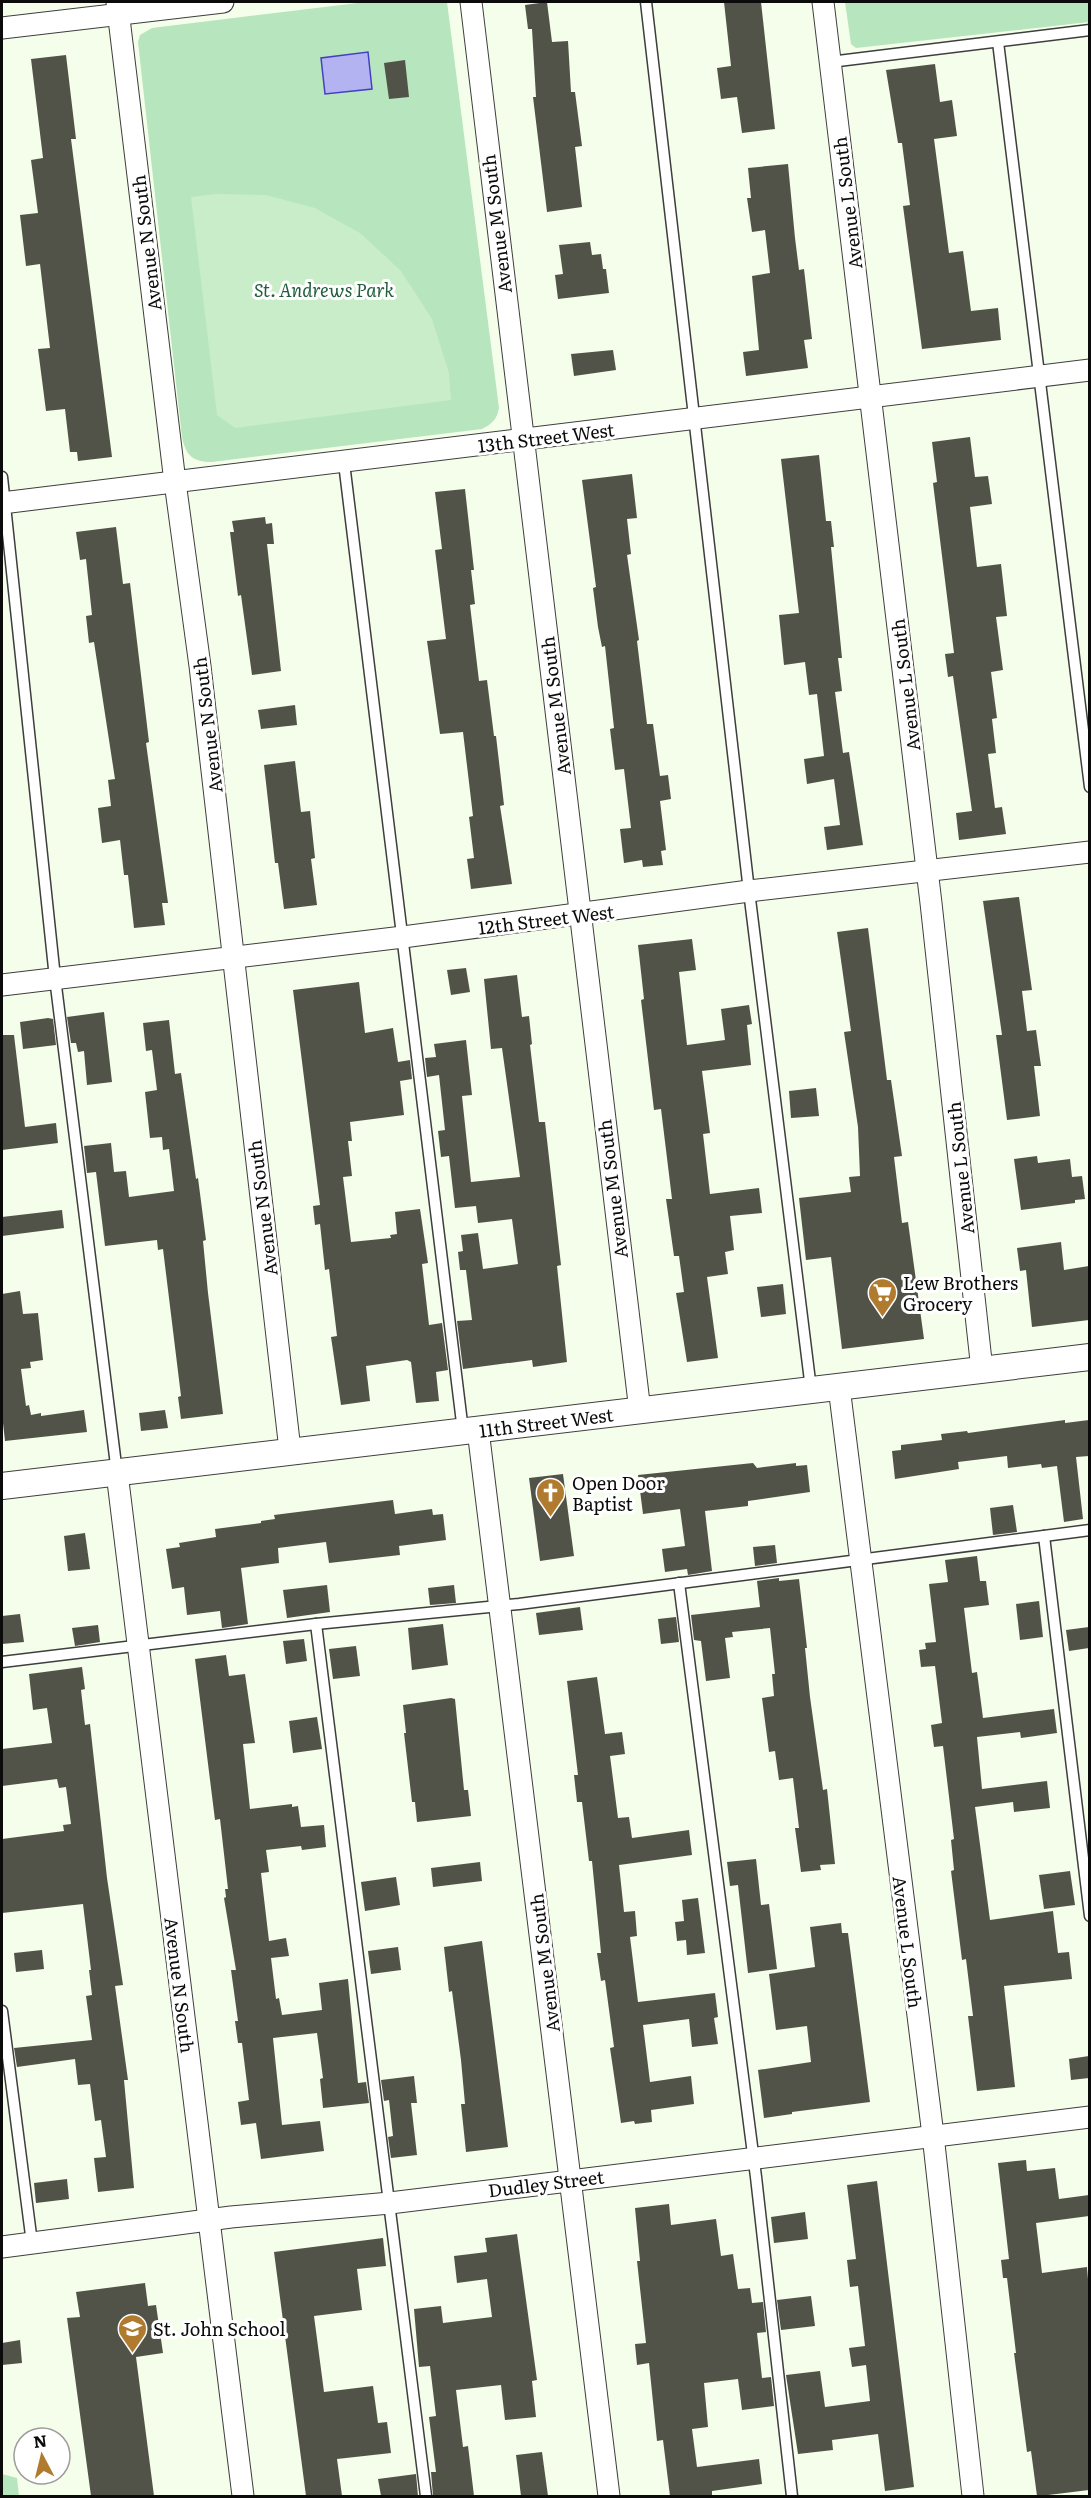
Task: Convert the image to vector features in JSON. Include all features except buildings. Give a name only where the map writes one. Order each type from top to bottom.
[{"type":"street","points":[[2,28],[118,8],[223,2]]},
{"type":"street","name":"Avenue M South","points":[[471,2],[640,1411]]},
{"type":"street","name":"Avenue L South","points":[[823,2],[928,872],[982,1370]]},
{"type":"street","name":"Avenue N South","points":[[118,8],[174,482],[200,666],[290,1450]]},
{"type":"street","name":"13th Street West","points":[[3,503],[1089,370]]},
{"type":"street","name":"12th Street West","points":[[2,985],[579,915],[749,891],[1089,852]]},
{"type":"street","name":"11th Street West","points":[[2,1486],[290,1450],[1089,1357]]},
{"type":"street","name":"Avenue L South","points":[[840,1387],[933,2136],[973,2496]]},
{"type":"street","name":"Avenue M South","points":[[470,1430],[501,1605],[609,2496]]},
{"type":"street","name":"Avenue N South","points":[[117,1473],[243,2496]]},
{"type":"street","name":"Dudley Street","points":[[2,2247],[210,2220],[390,2203],[570,2179],[1089,2117]]},
{"type":"lane","points":[[646,2],[749,891],[812,1391]]},
{"type":"lane","points":[[830,62],[1089,30]]},
{"type":"lane","points":[[998,42],[1089,787]]},
{"type":"lane","points":[[344,463],[403,937],[470,1430]]},
{"type":"lane","points":[[2,477],[55,978],[117,1473]]},
{"type":"lane","points":[[2,1662],[316,1624],[501,1605],[1089,1530]]},
{"type":"lane","points":[[1044,1536],[1089,1916]]},
{"type":"lane","points":[[679,1583],[753,2157],[792,2496]]},
{"type":"lane","points":[[316,1624],[426,2496]]},
{"type":"lane","points":[[2,2011],[32,2243]]},
{"type":"green space","name":"St. Andrews Park","points":[[366,2],[447,2],[499,408],[497,415],[482,429],[212,462],[200,461],[188,453],[182,437],[138,42],[140,35],[152,28]]},
{"type":"green space","points":[[845,2],[1089,2],[1089,22],[856,48],[851,44]]},
{"type":"green space","points":[[216,194],[266,195],[315,208],[360,233],[401,271],[432,319],[449,373],[451,400],[235,428],[217,415],[191,197]]},
{"type":"green space","points":[[2,2474],[12,2477],[12,2486],[18,2486],[19,2496],[2,2496]]},
{"type":"water","points":[[368,52],[372,89],[325,94],[321,58]]},
{"type":"place","name":"Lew Brothers Grocery","points":[[882,1318]]},
{"type":"place","name":"Open Door Baptist","points":[[551,1518]]},
{"type":"place","name":"St. John School","points":[[132,2354]]}]
